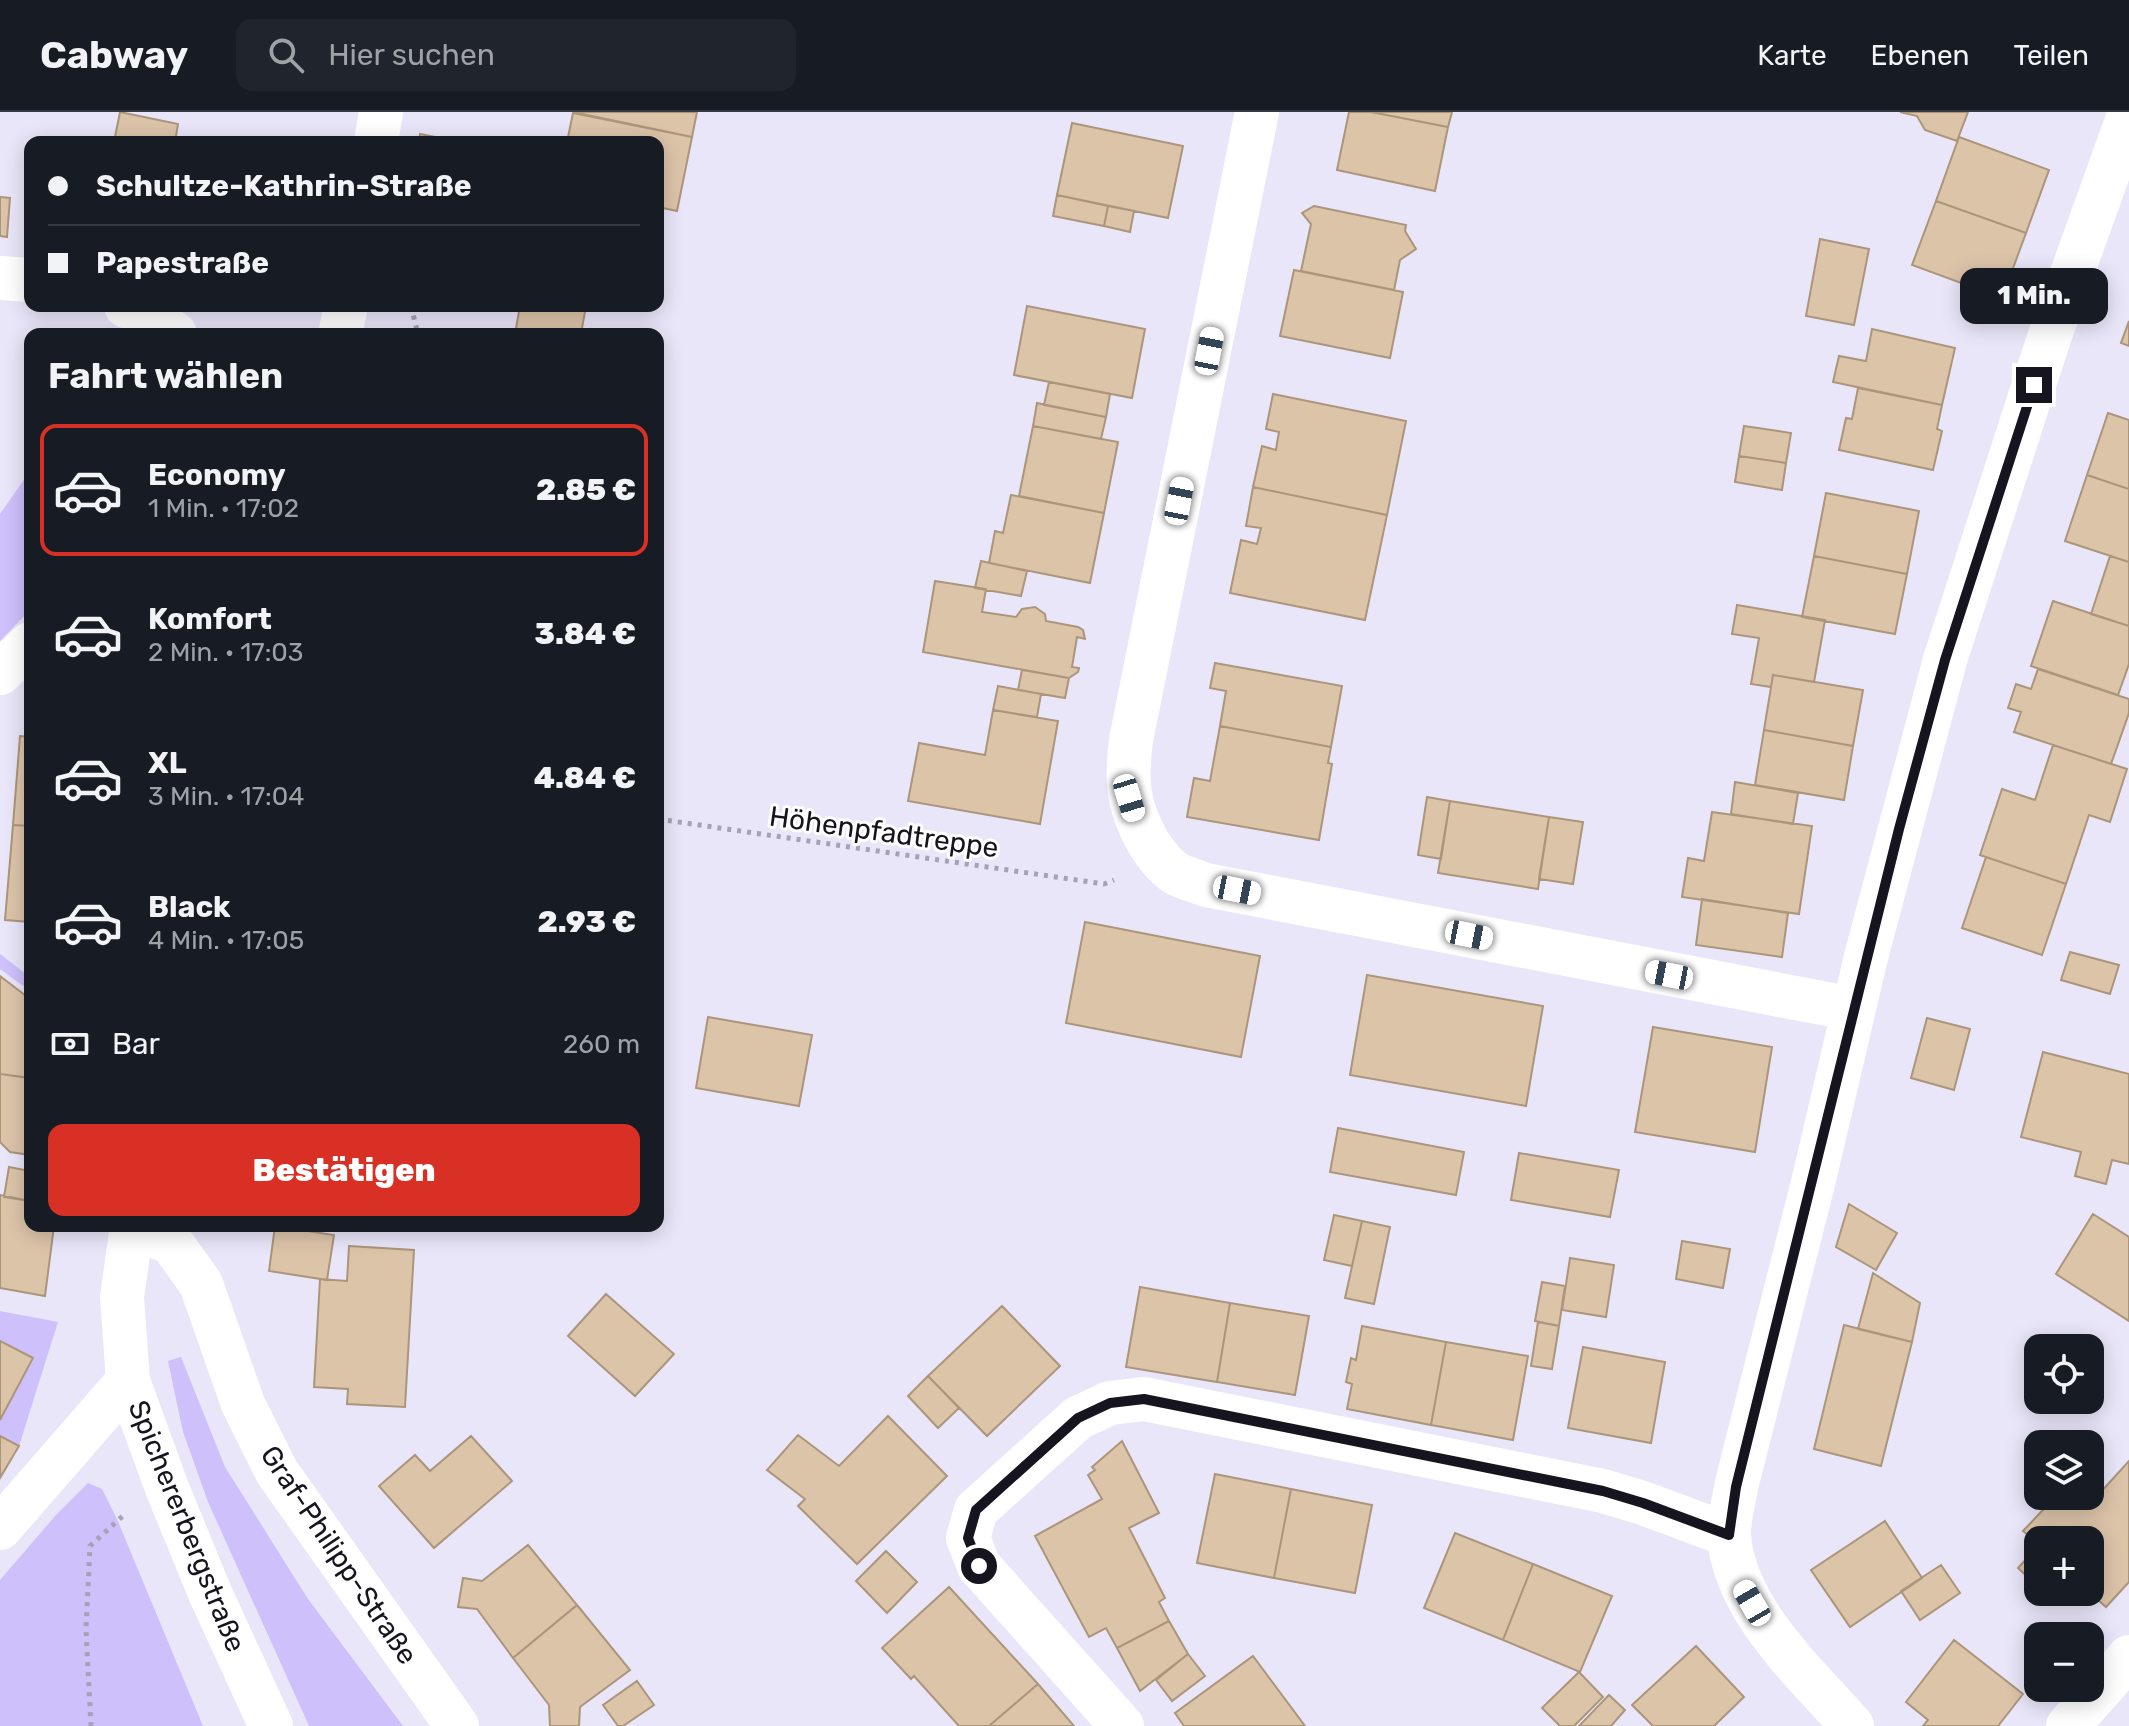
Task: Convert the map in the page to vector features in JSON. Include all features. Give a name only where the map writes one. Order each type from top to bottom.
[{"type":"street","points":[[377,136],[381,112]]},
{"type":"street","points":[[1257,112],[1131,740],[1127,771],[1129,798],[1136,820],[1155,854],[1176,874],[1206,885],[1853,1009]]},
{"type":"street","points":[[1852,1726],[1763,1623],[1740,1584],[1729,1535],[1736,1487],[1814,1179],[1853,1009],[1945,660],[2050,335],[2129,115]]},
{"type":"street","points":[[0,278],[24,280]]},
{"type":"street","points":[[141,312],[167,328]]},
{"type":"street","points":[[0,673],[24,650]]},
{"type":"street","name":"Spichererbergstraße","points":[[131,1232],[122,1297],[128,1381],[178,1515],[271,1726]]},
{"type":"street","name":"Graf-Philipp-Straße","points":[[145,1232],[171,1242],[201,1284],[243,1404],[277,1472],[457,1726]]},
{"type":"street","points":[[0,1528],[128,1381]]},
{"type":"street","points":[[1122,1726],[979,1566],[968,1538],[976,1510],[1078,1418],[1110,1403],[1144,1399],[1544,1478],[1643,1503],[1729,1535]]},
{"type":"street","points":[[2068,1726],[2129,1657]]},
{"type":"path","name":"Höhenpfadtreppe","points":[[664,820],[1104,884]]},
{"type":"path","points":[[91,1726],[86,1630],[90,1546],[117,1519]]},
{"type":"shaded area","points":[[24,480],[24,616],[0,641],[0,514]]},
{"type":"shaded area","points":[[0,954],[24,972],[24,987],[0,969]]},
{"type":"shaded area","points":[[0,1311],[58,1322],[19,1446],[0,1436],[0,1420],[32,1358],[0,1341]]},
{"type":"shaded area","points":[[181,1357],[225,1467],[308,1599],[403,1726],[309,1726],[208,1502],[183,1432],[168,1361]]},
{"type":"shaded area","points":[[88,1483],[102,1489],[117,1519],[203,1726],[0,1726],[0,1580]]},
{"type":"building","points":[[120,112],[178,124],[176,136],[115,136]]},
{"type":"building","points":[[573,112],[697,112],[692,137]]},
{"type":"building","points":[[1349,112],[1371,112],[1448,127],[1435,191],[1337,170]]},
{"type":"building","points":[[1371,112],[1452,112],[1448,127]]},
{"type":"building","points":[[1900,112],[1968,112],[1957,141],[1925,130],[1917,116]]},
{"type":"building","points":[[573,113],[692,137],[677,211],[664,208],[664,136],[568,136]]},
{"type":"building","points":[[1072,123],[1183,146],[1168,218],[1057,195]]},
{"type":"building","points":[[1959,137],[2049,170],[2026,233],[1936,201]]},
{"type":"building","points":[[1057,195],[1108,206],[1104,226],[1053,216]]},
{"type":"building","points":[[0,197],[10,198],[7,237],[0,236]]},
{"type":"building","points":[[1936,201],[2026,233],[2002,298],[1912,265]]},
{"type":"building","points":[[1108,206],[1134,211],[1130,232],[1104,226]]},
{"type":"building","points":[[1314,206],[1406,225],[1405,231],[1416,249],[1400,260],[1394,290],[1301,271],[1311,224],[1302,213]]},
{"type":"building","points":[[1820,239],[1869,249],[1854,325],[1806,316]]},
{"type":"building","points":[[1294,270],[1403,292],[1390,358],[1280,336]]},
{"type":"building","points":[[1027,306],[1145,329],[1132,398],[1014,375]]},
{"type":"building","points":[[519,312],[585,312],[582,328],[516,328]]},
{"type":"building","points":[[2129,321],[2129,346],[2121,343]]},
{"type":"building","points":[[1872,329],[1955,348],[1942,405],[1833,382],[1839,356],[1866,361]]},
{"type":"building","points":[[1049,382],[1110,394],[1106,417],[1044,405]]},
{"type":"building","points":[[1858,388],[1942,405],[1937,429],[1942,431],[1933,470],[1839,450],[1846,418],[1852,419]]},
{"type":"building","points":[[1273,394],[1406,421],[1387,515],[1253,487],[1262,446],[1276,450],[1279,432],[1266,429]]},
{"type":"building","points":[[1037,403],[1106,417],[1101,439],[1033,426]]},
{"type":"building","points":[[2108,413],[2129,420],[2129,489],[2087,475]]},
{"type":"building","points":[[1033,426],[1118,442],[1104,513],[1019,496]]},
{"type":"building","points":[[1744,426],[1791,433],[1786,463],[1739,456]]},
{"type":"building","points":[[1739,456],[1786,463],[1782,490],[1735,482]]},
{"type":"building","points":[[2087,475],[2129,489],[2129,562],[2065,541]]},
{"type":"building","points":[[1253,487],[1387,515],[1365,620],[1230,593],[1241,540],[1257,544],[1261,528],[1246,526]]},
{"type":"building","points":[[1826,493],[1919,511],[1907,574],[1814,556]]},
{"type":"building","points":[[1011,495],[1104,513],[1090,583],[989,563],[995,531],[1003,533]]},
{"type":"building","points":[[1814,556],[1907,574],[1895,634],[1802,617]]},
{"type":"building","points":[[2110,556],[2129,562],[2129,626],[2091,614]]},
{"type":"building","points":[[981,561],[1027,571],[1021,596],[975,588]]},
{"type":"building","points":[[935,581],[986,589],[982,612],[1016,617],[1022,609],[1035,607],[1045,614],[1046,621],[1083,630],[1085,639],[1077,637],[1072,667],[1079,668],[1078,672],[1069,678],[923,652]]},
{"type":"building","points":[[2053,601],[2129,626],[2129,664],[2118,695],[2031,666]]},
{"type":"building","points":[[1737,605],[1825,620],[1814,682],[1773,675],[1771,687],[1751,684],[1759,638],[1732,634]]},
{"type":"building","points":[[1215,663],[1342,686],[1331,747],[1220,726],[1226,691],[1210,688]]},
{"type":"building","points":[[2038,669],[2129,699],[2129,713],[2111,764],[2014,732],[2021,712],[2008,708],[2016,684],[2031,689]]},
{"type":"building","points":[[1022,670],[1069,678],[1065,698],[1018,690]]},
{"type":"building","points":[[1773,675],[1863,690],[1853,746],[1764,730]]},
{"type":"building","points":[[998,686],[1041,694],[1037,717],[993,710]]},
{"type":"building","points":[[993,710],[1058,721],[1040,824],[908,801],[919,743],[985,755]]},
{"type":"building","points":[[1220,726],[1331,747],[1328,763],[1332,764],[1319,840],[1187,817],[1194,778],[1210,781]]},
{"type":"building","points":[[1764,730],[1853,746],[1844,800],[1755,785]]},
{"type":"building","points":[[20,736],[24,736],[24,826],[13,825]]},
{"type":"building","points":[[2053,745],[2127,769],[2110,822],[2089,815],[2066,884],[1980,855],[2002,789],[2035,800]]},
{"type":"building","points":[[1735,782],[1798,793],[1793,824],[1731,814]]},
{"type":"building","points":[[1427,797],[1450,801],[1441,859],[1418,855]]},
{"type":"building","points":[[1450,801],[1549,817],[1538,889],[1438,873]]},
{"type":"building","points":[[1712,812],[1812,826],[1799,914],[1682,897],[1688,858],[1704,861]]},
{"type":"building","points":[[1549,817],[1583,822],[1573,884],[1539,879]]},
{"type":"building","points":[[13,825],[24,826],[24,922],[5,920]]},
{"type":"building","points":[[1986,857],[2066,884],[2042,955],[1962,928]]},
{"type":"building","points":[[1702,899],[1788,913],[1782,957],[1696,945]]},
{"type":"building","points":[[1085,922],[1260,956],[1241,1057],[1066,1023]]},
{"type":"building","points":[[2070,952],[2119,965],[2110,994],[2061,980]]},
{"type":"building","points":[[1367,975],[1543,1006],[1526,1106],[1350,1075]]},
{"type":"building","points":[[0,976],[24,994],[24,1077],[0,1074]]},
{"type":"building","points":[[708,1017],[812,1035],[799,1106],[696,1088]]},
{"type":"building","points":[[1927,1018],[1970,1029],[1954,1090],[1911,1078]]},
{"type":"building","points":[[1653,1027],[1772,1047],[1755,1152],[1635,1132]]},
{"type":"building","points":[[2043,1052],[2129,1074],[2129,1164],[2112,1160],[2106,1184],[2075,1176],[2081,1152],[2021,1137]]},
{"type":"building","points":[[0,1074],[24,1077],[24,1154],[10,1152],[0,1142]]},
{"type":"building","points":[[1338,1128],[1464,1152],[1456,1195],[1330,1172]]},
{"type":"building","points":[[1519,1153],[1619,1170],[1610,1217],[1511,1200]]},
{"type":"building","points":[[9,1167],[24,1170],[24,1200],[4,1197]]},
{"type":"building","points":[[0,1195],[24,1200],[24,1232],[53,1232],[45,1296],[0,1288]]},
{"type":"building","points":[[1849,1204],[1897,1233],[1876,1270],[1836,1247]]},
{"type":"building","points":[[2093,1214],[2129,1237],[2129,1321],[2056,1274]]},
{"type":"building","points":[[1334,1215],[1362,1221],[1352,1266],[1324,1260]]},
{"type":"building","points":[[1362,1221],[1390,1227],[1374,1304],[1345,1298]]},
{"type":"building","points":[[274,1232],[334,1235],[327,1280],[269,1271]]},
{"type":"building","points":[[1682,1241],[1730,1249],[1723,1288],[1676,1279]]},
{"type":"building","points":[[349,1246],[414,1250],[405,1407],[347,1404],[348,1389],[314,1387],[320,1279],[347,1281]]},
{"type":"building","points":[[1570,1258],[1614,1265],[1606,1317],[1562,1310]]},
{"type":"building","points":[[1873,1273],[1920,1303],[1912,1342],[1858,1329]]},
{"type":"building","points":[[1542,1282],[1565,1286],[1559,1326],[1535,1321]]},
{"type":"building","points":[[1140,1287],[1230,1303],[1217,1382],[1126,1367]]},
{"type":"building","points":[[606,1294],[674,1354],[635,1396],[568,1336]]},
{"type":"building","points":[[1230,1303],[1309,1316],[1295,1395],[1217,1382]]},
{"type":"building","points":[[1002,1306],[1060,1366],[987,1436],[928,1376]]},
{"type":"building","points":[[1538,1322],[1559,1326],[1552,1369],[1531,1366]]},
{"type":"building","points":[[1844,1325],[1912,1342],[1881,1466],[1814,1449]]},
{"type":"building","points":[[1362,1326],[1446,1342],[1431,1425],[1347,1409],[1352,1384],[1346,1382],[1351,1358],[1356,1360]]},
{"type":"building","points":[[0,1341],[33,1358],[0,1420]]},
{"type":"building","points":[[1446,1342],[1528,1356],[1513,1440],[1431,1425]]},
{"type":"building","points":[[1583,1347],[1665,1362],[1651,1443],[1568,1428]]},
{"type":"building","points":[[928,1376],[959,1408],[938,1428],[908,1396]]},
{"type":"building","points":[[888,1416],[947,1476],[857,1564],[798,1506],[805,1499],[767,1470],[798,1435],[839,1466]]},
{"type":"building","points":[[0,1436],[19,1446],[0,1478]]},
{"type":"building","points":[[471,1436],[512,1481],[434,1548],[379,1486],[415,1455],[430,1471]]},
{"type":"building","points":[[1122,1441],[1159,1513],[1129,1528],[1165,1598],[1159,1602],[1169,1621],[1117,1648],[1106,1628],[1089,1637],[1035,1536],[1102,1499],[1088,1475],[1095,1470],[1092,1467]]},
{"type":"building","points":[[2129,1461],[2129,1582],[2106,1607],[2104,1526],[2028,1526],[2043,1510],[2104,1510],[2104,1489]]},
{"type":"building","points":[[1215,1474],[1291,1489],[1274,1578],[1197,1563]]},
{"type":"building","points":[[1291,1489],[1372,1505],[1355,1593],[1274,1578]]},
{"type":"building","points":[[1885,1521],[1922,1578],[1850,1627],[1811,1570]]},
{"type":"building","points":[[1455,1533],[1533,1564],[1503,1640],[1424,1608]]},
{"type":"building","points":[[528,1545],[577,1605],[513,1658],[477,1609],[458,1607],[463,1578],[482,1581]]},
{"type":"building","points":[[886,1551],[917,1582],[887,1613],[856,1581]]},
{"type":"building","points":[[1533,1564],[1612,1596],[1580,1672],[1503,1640]]},
{"type":"building","points":[[1941,1565],[1960,1593],[1920,1620],[1901,1591]]},
{"type":"building","points":[[949,1587],[1038,1684],[989,1726],[959,1726],[914,1676],[911,1679],[882,1648]]},
{"type":"building","points":[[577,1605],[630,1670],[580,1707],[579,1726],[550,1726],[549,1705],[513,1658]]},
{"type":"building","points":[[1169,1621],[1188,1654],[1140,1691],[1117,1648]]},
{"type":"building","points":[[1954,1640],[2023,1694],[1998,1726],[1923,1726],[1928,1720],[1906,1702]]},
{"type":"building","points":[[1696,1646],[1744,1697],[1714,1726],[1653,1726],[1632,1705]]},
{"type":"building","points":[[1188,1654],[1205,1676],[1172,1701],[1156,1680]]},
{"type":"building","points":[[1253,1656],[1305,1726],[1184,1726],[1175,1713]]},
{"type":"building","points":[[1579,1672],[1603,1697],[1574,1726],[1560,1726],[1542,1708]]},
{"type":"building","points":[[637,1681],[654,1705],[623,1726],[618,1726],[603,1705]]},
{"type":"building","points":[[1038,1684],[1074,1726],[989,1726]]},
{"type":"building","points":[[1609,1695],[1625,1710],[1611,1726],[1579,1726]]},
{"type":"route","points":[[979,1566],[968,1538],[976,1510],[1078,1418],[1110,1403],[1144,1399],[1603,1491],[1729,1535],[1736,1487],[1899,829],[1945,660],[2034,385]]}]
